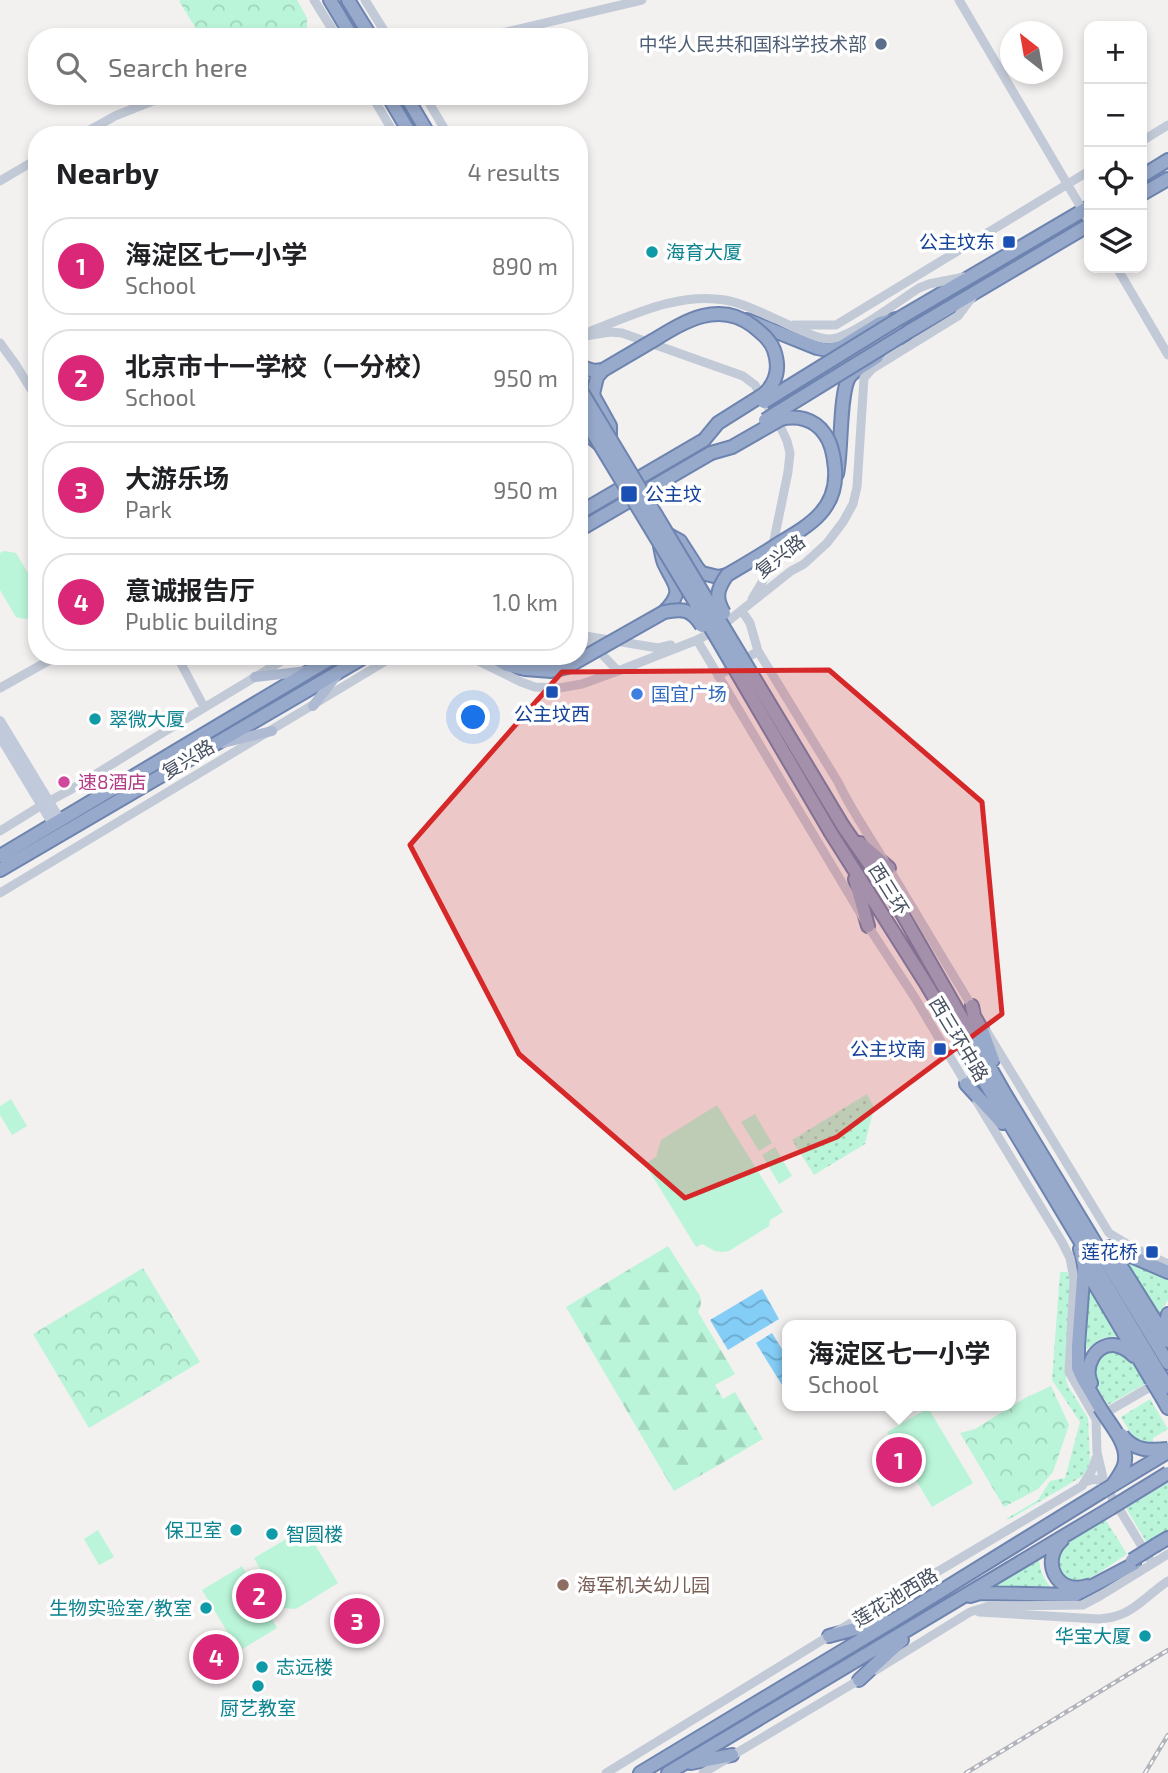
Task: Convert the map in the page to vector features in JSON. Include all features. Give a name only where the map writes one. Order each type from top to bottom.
[{"type":"highway","points":[[317,0],[340,28]]},
{"type":"highway","points":[[330,0],[342,28]]},
{"type":"highway","points":[[351,0],[366,28]]},
{"type":"highway","points":[[393,105],[406,126]]},
{"type":"highway","points":[[411,105],[424,126]]},
{"type":"highway","points":[[1147,173],[1168,160]]},
{"type":"highway","points":[[1147,191],[1168,179]]},
{"type":"highway","points":[[588,508],[704,440],[970,276],[1084,218]]},
{"type":"highway","name":"复兴路","points":[[588,525],[976,292],[1084,219]]},
{"type":"highway","points":[[588,433],[605,441],[610,426],[593,394],[597,377],[603,370],[678,325],[697,317],[720,314],[743,318],[828,350],[841,347],[880,323],[900,318]]},
{"type":"highway","points":[[704,440],[718,423],[769,390],[775,379],[777,362],[772,346],[743,318]]},
{"type":"highway","points":[[588,655],[664,612],[672,604],[677,589],[663,561],[664,539],[680,541],[702,573],[718,577],[727,575],[814,521],[828,503],[836,481],[847,382],[852,374],[892,347],[908,332]]},
{"type":"highway","points":[[588,369],[603,370]]},
{"type":"highway","name":"西三环","points":[[588,406],[605,441],[721,632],[844,828],[895,901],[1005,1094],[1162,1383]]},
{"type":"highway","points":[[711,453],[732,447],[781,419],[799,418],[819,427],[828,439],[834,457],[836,481]]},
{"type":"highway","name":"西三环","points":[[588,421],[605,441]]},
{"type":"highway","points":[[664,612],[685,610],[692,613],[703,628],[721,632],[725,615],[717,599],[727,575]]},
{"type":"highway","name":"西三环","points":[[721,632],[831,833],[925,982],[1019,1141],[1168,1363]]},
{"type":"highway","name":"复兴路","points":[[0,856],[317,665]]},
{"type":"highway","name":"复兴路","points":[[0,870],[350,665]]},
{"type":"highway","points":[[508,665],[551,671],[571,665]]},
{"type":"highway","points":[[520,665],[525,668]]},
{"type":"highway","points":[[844,828],[888,868]]},
{"type":"highway","points":[[851,865],[868,926]]},
{"type":"highway","points":[[972,1006],[1005,1094]]},
{"type":"highway","points":[[966,1084],[1019,1141]]},
{"type":"highway","points":[[1106,1486],[1123,1468],[1126,1460],[1124,1448],[1100,1411],[1079,1368],[1084,1266],[1082,1234],[1168,1272]]},
{"type":"highway","points":[[1109,1247],[1167,1339]]},
{"type":"highway","points":[[1084,1266],[1142,1363]]},
{"type":"highway","points":[[1167,1339],[1168,1314]]},
{"type":"highway","points":[[1168,1408],[1162,1383],[1128,1350],[1115,1345],[1101,1349],[1092,1357],[1088,1376],[1100,1411],[1132,1445],[1147,1451],[1168,1450]]},
{"type":"highway","name":"莲花池西路","points":[[640,1773],[1168,1450]]},
{"type":"highway","name":"莲花池西路","points":[[668,1773],[1168,1473]]},
{"type":"highway","points":[[1070,1532],[1055,1546],[1051,1560],[1059,1581],[1078,1588],[1164,1546]]},
{"type":"highway","points":[[959,1598],[980,1593],[1075,1595],[1133,1562]]},
{"type":"highway","points":[[829,1636],[899,1617]]},
{"type":"highway","points":[[859,1680],[920,1623]]},
{"type":"highway","points":[[681,1765],[733,1755]]},
{"type":"main road","points":[[256,677],[314,665]]},
{"type":"main road","points":[[313,706],[340,671]]},
{"type":"main road","points":[[0,721],[57,822]]},
{"type":"main road","points":[[217,744],[272,731]]},
{"type":"main road","points":[[0,736],[46,803]]},
{"type":"street","points":[[365,0],[382,28]]},
{"type":"street","points":[[523,28],[642,0]]},
{"type":"street","points":[[959,0],[1084,210]]},
{"type":"street","points":[[97,126],[142,105]]},
{"type":"street","points":[[378,105],[390,126]]},
{"type":"street","points":[[430,105],[443,126]]},
{"type":"street","points":[[1147,138],[1168,125]]},
{"type":"street","points":[[0,181],[28,164]]},
{"type":"street","points":[[792,325],[836,325],[1084,175]]},
{"type":"street","points":[[1120,273],[1168,355]]},
{"type":"street","points":[[588,333],[669,303],[701,298],[733,301],[824,339],[839,338],[919,289],[970,276]]},
{"type":"street","name":"复兴路","points":[[486,665],[535,687],[570,686],[618,671],[696,640],[718,629],[743,611],[820,550],[844,522],[853,505],[857,487],[864,378],[872,369],[958,316],[976,292]]},
{"type":"street","points":[[588,335],[622,333],[707,362],[749,379],[768,407],[787,441],[789,464],[767,574],[743,611]]},
{"type":"street","points":[[1,348],[28,384]]},
{"type":"street","name":"西三环中路","points":[[743,611],[750,623],[758,651],[1109,1233],[1168,1264]]},
{"type":"street","points":[[588,636],[659,648],[696,640]]},
{"type":"street","name":"西三环中路","points":[[696,640],[1070,1258],[1074,1279],[1069,1372],[1100,1411],[1097,1452],[1106,1486],[1152,1563]]},
{"type":"street","points":[[588,641],[618,671]]},
{"type":"street","points":[[718,676],[758,651]]},
{"type":"street","points":[[0,688],[41,665]]},
{"type":"street","points":[[182,665],[204,707]]},
{"type":"street","name":"复兴路","points":[[0,831],[275,665]]},
{"type":"street","name":"复兴路","points":[[0,893],[379,665]]},
{"type":"street","points":[[1100,1411],[1162,1383]]},
{"type":"street","points":[[1085,1482],[1093,1470],[1097,1452]]},
{"type":"street","points":[[1085,1482],[1094,1479],[1106,1486]]},
{"type":"street","name":"莲花池西路","points":[[606,1773],[829,1636],[1050,1506],[1085,1482]]},
{"type":"street","points":[[703,1773],[970,1612],[989,1606],[1083,1605],[1152,1563],[1164,1546]]},
{"type":"street","points":[[970,1612],[1099,1619],[1118,1616],[1136,1606],[1168,1581]]},
{"type":"highlighted area","points":[[829,670],[982,802],[1002,1014],[837,1137],[685,1198],[519,1054],[410,845],[562,672]]},
{"type":"green space","points":[[297,0],[307,18],[307,28],[196,28],[179,1]]},
{"type":"green space","points":[[0,553],[16,553],[28,573],[28,618],[16,617],[0,590]]},
{"type":"green space","points":[[867,1094],[874,1107],[865,1144],[814,1175],[792,1140]]},
{"type":"green space","points":[[11,1099],[27,1126],[12,1135],[0,1115],[0,1106]]},
{"type":"green space","points":[[717,1105],[783,1212],[770,1220],[766,1228],[729,1251],[721,1252],[702,1244],[696,1247],[645,1164],[656,1157],[661,1140]]},
{"type":"green space","points":[[755,1114],[772,1143],[759,1151],[741,1122]]},
{"type":"green space","points":[[775,1147],[792,1176],[779,1184],[762,1155]]},
{"type":"green space","points":[[668,1246],[700,1296],[698,1312],[735,1374],[715,1385],[723,1399],[735,1392],[763,1439],[674,1491],[566,1307]]},
{"type":"green space","points":[[1123,1259],[1168,1278],[1168,1300],[1160,1316]]},
{"type":"green space","points":[[143,1268],[200,1362],[89,1428],[33,1334]]},
{"type":"green space","points":[[1060,1272],[1067,1272],[1070,1277],[1066,1379],[1088,1418],[1090,1462],[1081,1477],[1006,1519],[1038,1500],[1050,1481],[1065,1478],[1080,1422],[1052,1380]]},
{"type":"green space","points":[[1087,1282],[1119,1336],[1102,1338],[1083,1352]]},
{"type":"green space","points":[[1110,1349],[1130,1357],[1145,1384],[1108,1405],[1091,1377],[1096,1359]]},
{"type":"green space","points":[[1051,1386],[1069,1425],[1053,1472],[1038,1489],[1004,1507],[960,1433],[975,1429],[1004,1411],[1016,1411],[1016,1404]]},
{"type":"green space","points":[[1150,1399],[1168,1429],[1153,1438],[1153,1442],[1149,1444],[1135,1440],[1121,1417]]},
{"type":"green space","points":[[923,1411],[930,1411],[973,1483],[932,1507],[887,1432]]},
{"type":"green space","points":[[1168,1483],[1168,1531],[1147,1543],[1126,1508]]},
{"type":"green space","points":[[1105,1519],[1127,1554],[1081,1582],[1070,1581],[1060,1575],[1055,1570],[1062,1543]]},
{"type":"green space","points":[[305,1528],[338,1583],[296,1609],[282,1608],[254,1558]]},
{"type":"green space","points":[[98,1530],[114,1557],[99,1565],[84,1539]]},
{"type":"green space","points":[[1039,1556],[1043,1576],[1056,1593],[990,1589],[991,1585]]},
{"type":"green space","points":[[242,1566],[277,1628],[239,1651],[202,1590]]},
{"type":"water","points":[[762,1289],[779,1319],[728,1350],[710,1320]]},
{"type":"water","points":[[772,1333],[782,1349],[782,1385],[756,1343]]},
{"type":"railway","points":[[966,1773],[1168,1650]]},
{"type":"railway","points":[[1145,1773],[1168,1735]]},
{"type":"place","name":"中华人民共和国科学技术部","points":[[881,44]]},
{"type":"place","name":"公主坟东","points":[[1009,242]]},
{"type":"place","name":"海育大厦","points":[[652,252]]},
{"type":"place","name":"公主坟","points":[[629,494]]},
{"type":"place","name":"公主坟西","points":[[552,692]]},
{"type":"place","name":"国宜广场","points":[[637,694]]},
{"type":"place","name":"翠微大厦","points":[[95,719]]},
{"type":"place","name":"速8酒店","points":[[64,782]]},
{"type":"place","name":"公主坟南","points":[[940,1049]]},
{"type":"place","name":"莲花桥","points":[[1152,1252]]},
{"type":"place","name":"海淀区七一小学","points":[[899,1460]]},
{"type":"place","name":"保卫室","points":[[236,1530]]},
{"type":"place","name":"智圆楼","points":[[272,1534]]},
{"type":"place","name":"海军机关幼儿园","points":[[563,1585]]},
{"type":"place","name":"北京市十一学校（一分校）","points":[[259,1596]]},
{"type":"place","name":"生物实验室/教室","points":[[206,1608]]},
{"type":"place","name":"大游乐场","points":[[357,1621]]},
{"type":"place","name":"华宝大厦","points":[[1145,1636]]},
{"type":"place","name":"意诚报告厅","points":[[216,1657]]},
{"type":"place","name":"志远楼","points":[[262,1667]]},
{"type":"place","name":"厨艺教室","points":[[258,1686]]}]
